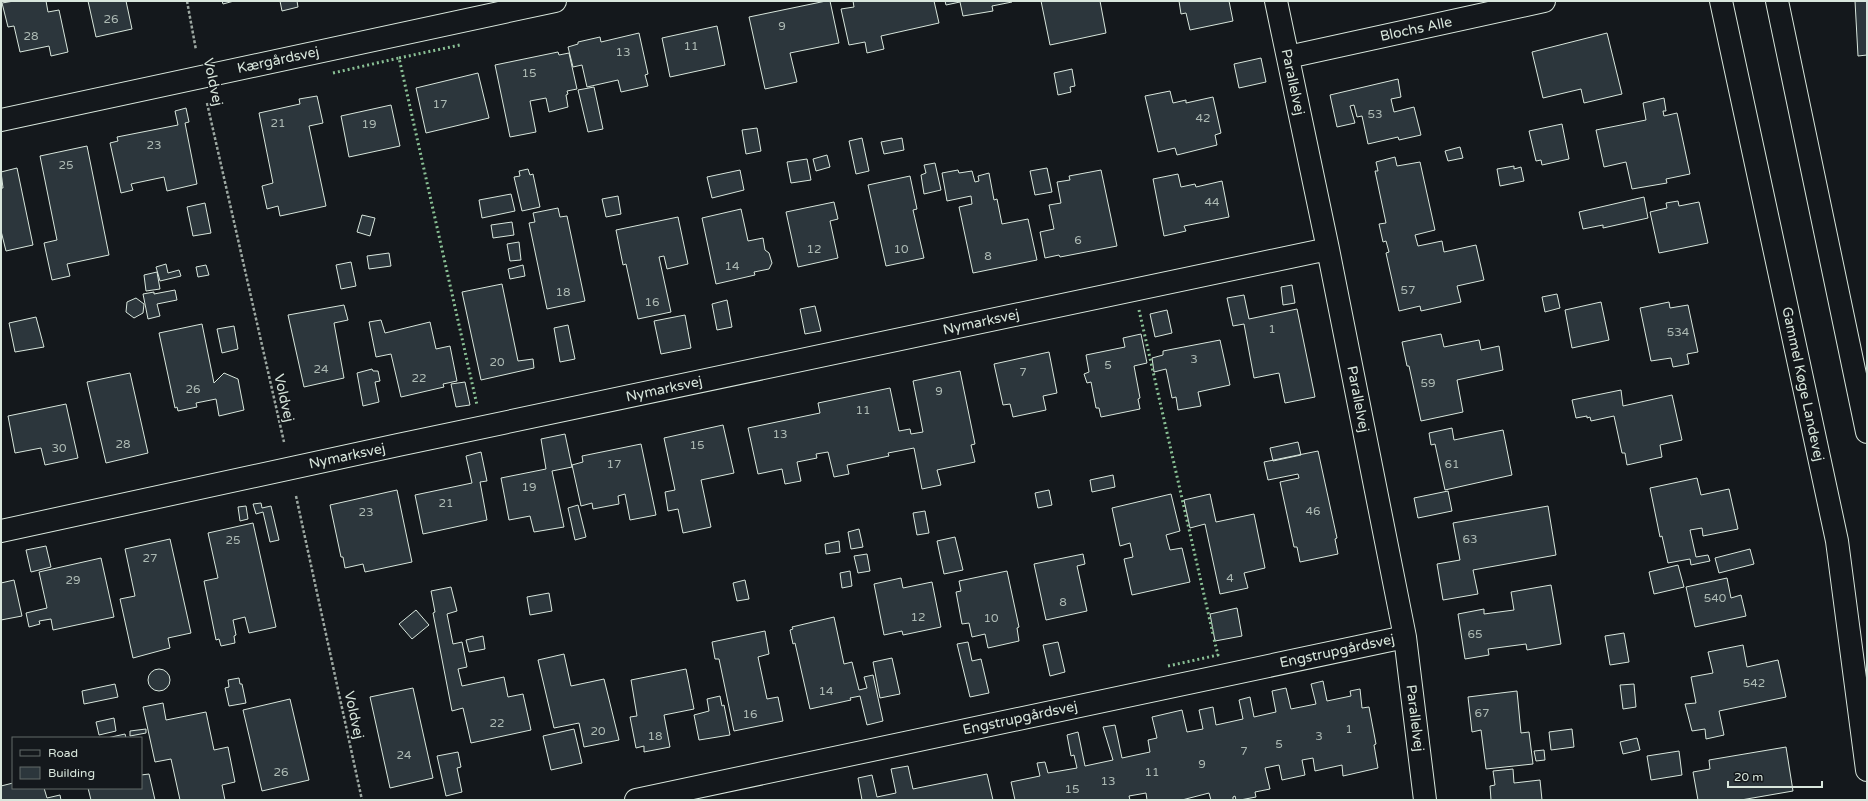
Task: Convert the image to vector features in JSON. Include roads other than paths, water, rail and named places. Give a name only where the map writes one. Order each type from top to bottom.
[{"type":"street","name":"Kærgårdsvej","points":[[1,120],[555,1]]},
{"type":"street","name":"Parallelvej","points":[[1276,1],[1328,249],[1405,637],[1425,800]]},
{"type":"street","name":"Blochs Alle","points":[[1288,57],[1544,1]]},
{"type":"street","name":"Gammel Køge Landevej","points":[[1721,1],[1837,541],[1867,770]]},
{"type":"street","points":[[1777,1],[1867,432]]},
{"type":"street","name":"Nymarksvej","points":[[1,531],[1328,249]]},
{"type":"street","name":"Engstrupgårdsvej","points":[[636,800],[1405,637]]}]
